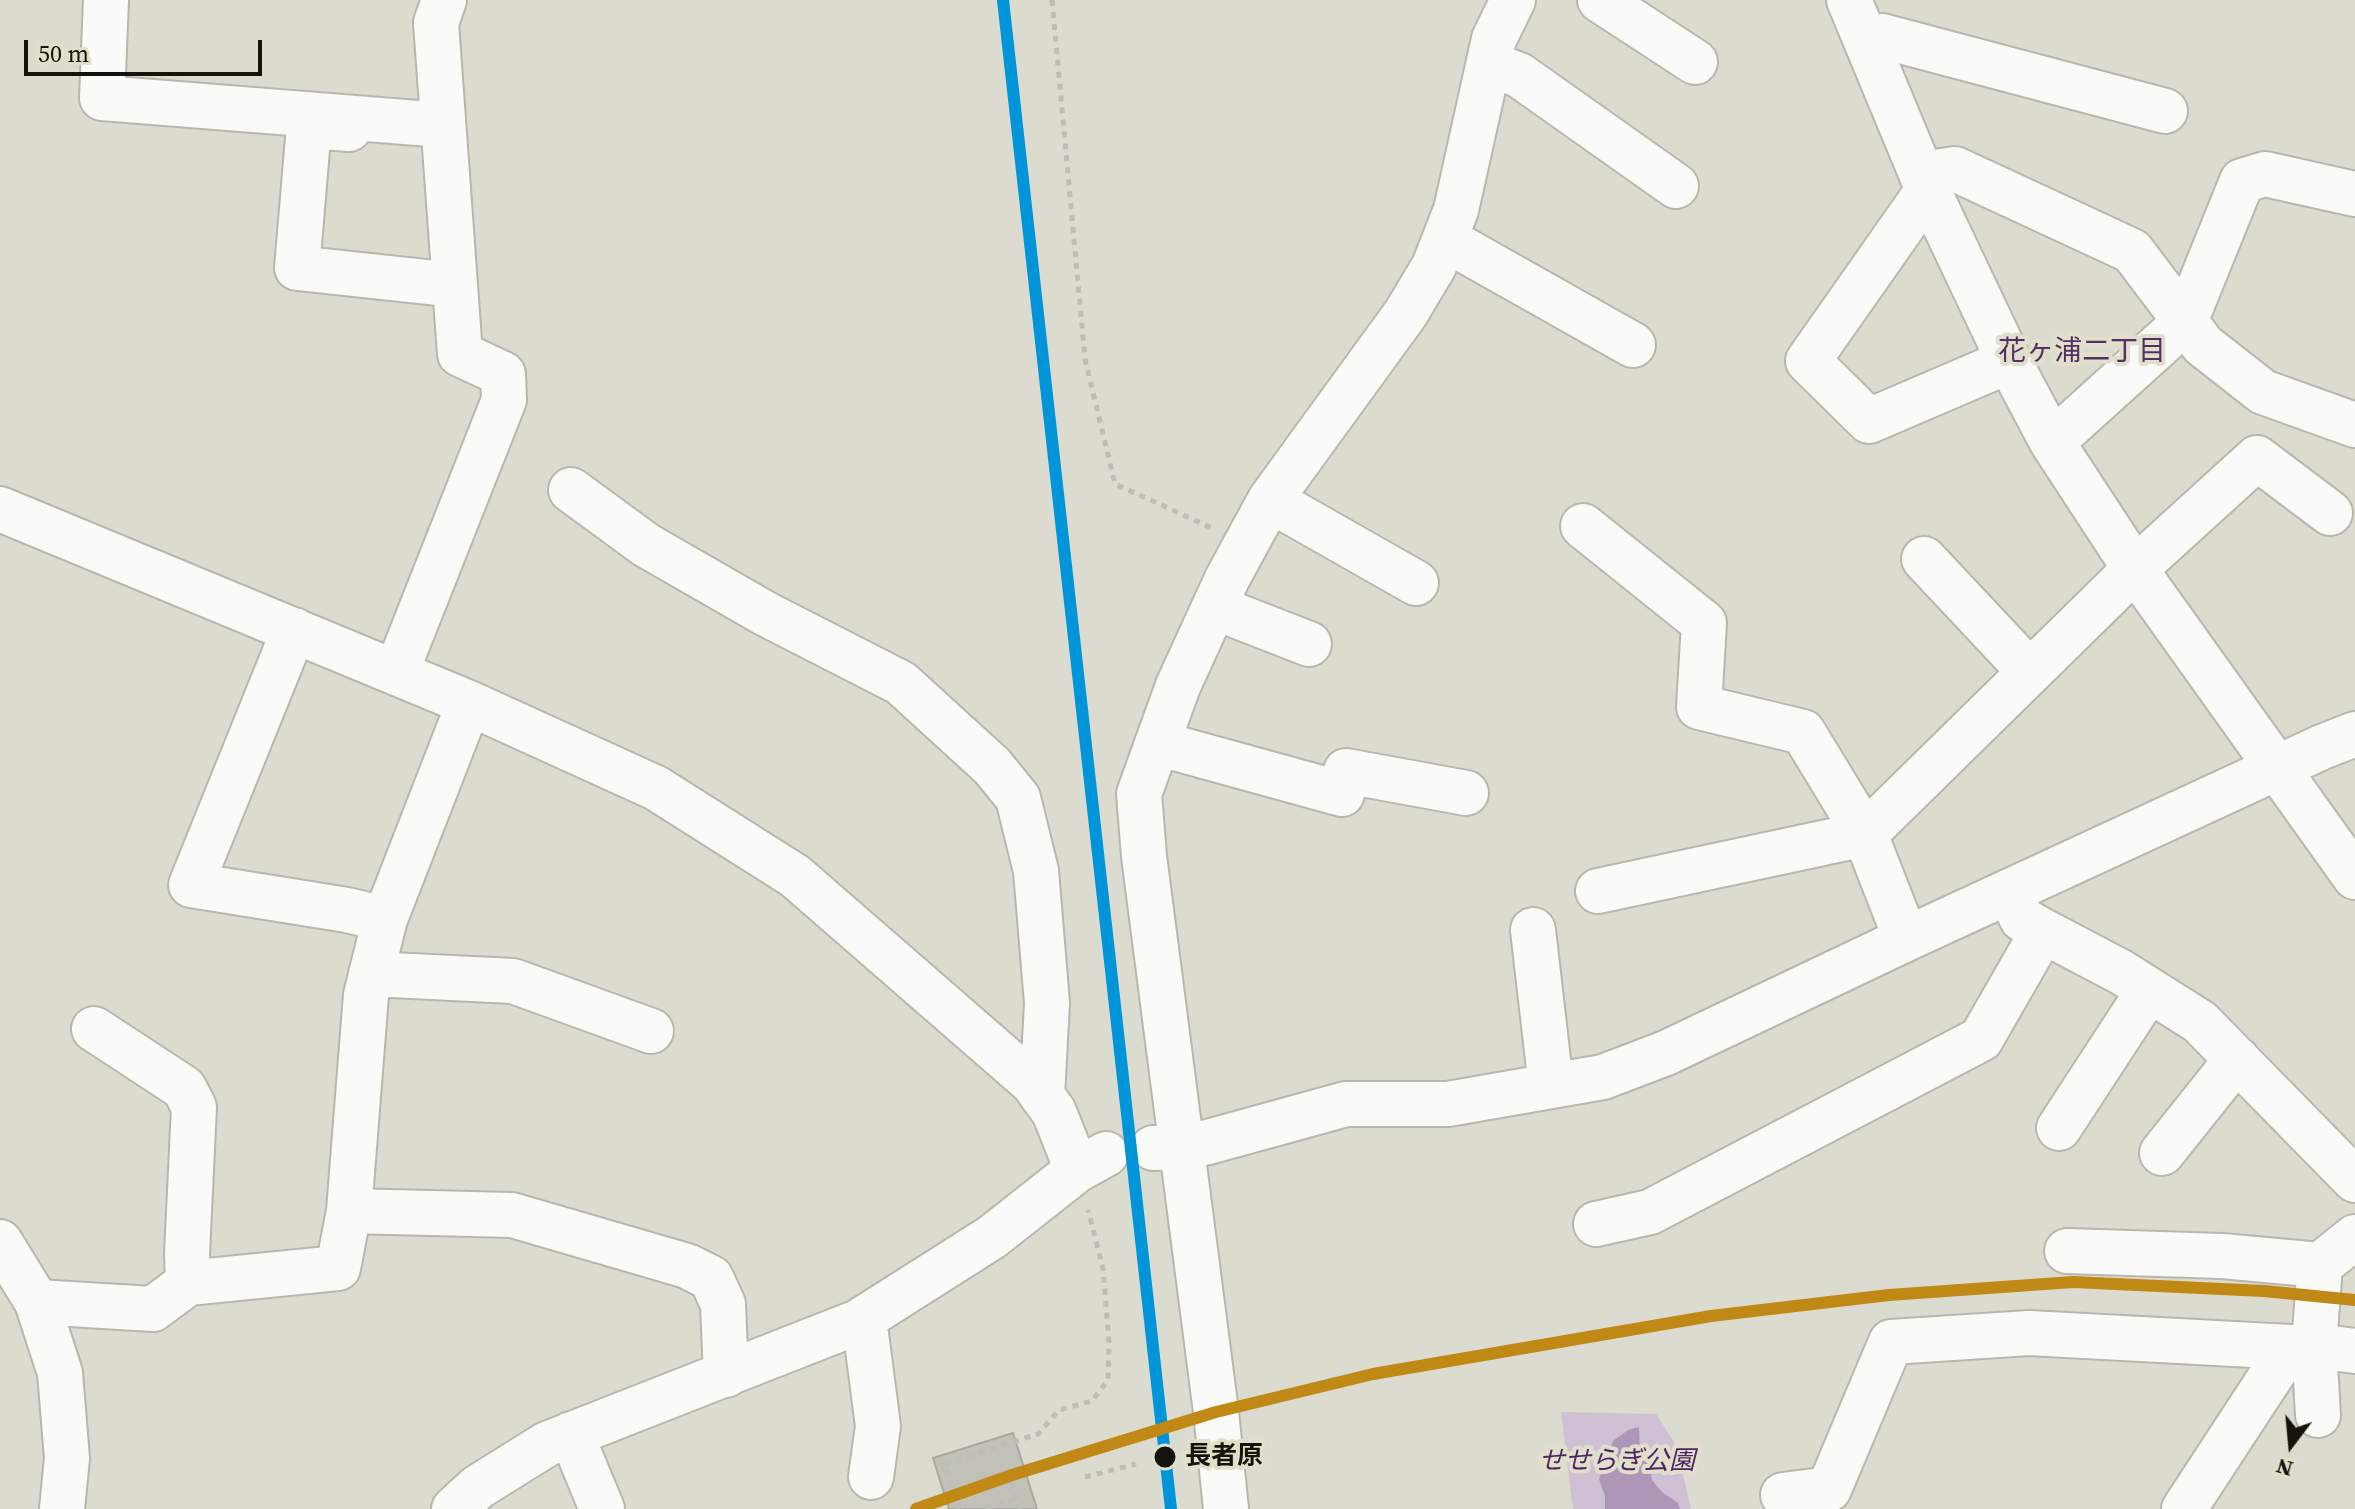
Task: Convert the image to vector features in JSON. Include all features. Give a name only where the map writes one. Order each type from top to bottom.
[{"type":"street","points":[[106,0],[102,98],[443,130]]},
{"type":"street","points":[[396,673],[504,400],[503,374],[460,354],[436,23],[444,0]]},
{"type":"street","points":[[1226,1509],[1216,1412],[1167,1147],[1139,794],[1178,686],[1214,607],[1270,500],[1406,313],[1434,266],[1456,210],[1494,39],[1513,0]]},
{"type":"street","points":[[1600,0],[1695,62]]},
{"type":"street","points":[[1858,13],[1882,36],[2165,111]]},
{"type":"street","points":[[1858,13],[1925,182],[2009,361],[2052,442],[2135,569],[2355,877]]},
{"type":"street","points":[[1490,64],[1519,75],[1676,186]]},
{"type":"street","points":[[443,130],[309,126],[297,268],[455,285]]},
{"type":"street","points":[[2009,361],[1869,421],[1808,361],[1925,182],[1955,169],[2132,251],[2203,345],[2263,392],[2355,425]]},
{"type":"street","points":[[2052,442],[2185,322],[2242,181],[2265,174],[2355,194]]},
{"type":"street","points":[[1445,239],[1633,345]]},
{"type":"street","points":[[1598,891],[1865,834],[2135,569],[2257,458],[2330,513]]},
{"type":"street","points":[[571,490],[646,545],[766,614],[901,683],[992,766],[1018,798],[1036,871],[1039,900],[1047,1003],[1042,1096]]},
{"type":"street","points":[[1270,500],[1416,583]]},
{"type":"street","points":[[0,509],[469,703],[656,788],[795,876],[1033,1083],[1092,1162],[992,1237],[858,1322],[547,1444],[478,1487],[454,1509]]},
{"type":"street","points":[[1583,526],[1704,623],[1699,707],[1803,732],[1865,834],[1906,939]]},
{"type":"street","points":[[1924,559],[2030,672]]},
{"type":"street","points":[[1214,607],[1309,644]]},
{"type":"street","points":[[294,630],[191,885],[385,919]]},
{"type":"street","points":[[37,1302],[153,1309],[188,1283],[338,1268],[349,1211],[366,995],[385,919],[469,703]]},
{"type":"street","points":[[1167,1147],[1346,1104],[1448,1104],[1603,1077],[1666,1053],[2007,892],[2355,734]]},
{"type":"street","points":[[1157,743],[1342,794],[1346,771],[1466,793]]},
{"type":"street","points":[[2007,892],[2022,919],[2121,972],[2200,1022],[2355,1180]]},
{"type":"street","points":[[1533,930],[1551,1086]]},
{"type":"street","points":[[1596,1224],[1650,1212],[1981,1039],[2043,931]]},
{"type":"street","points":[[371,974],[513,981],[651,1031]]},
{"type":"street","points":[[2059,1128],[2149,990]]},
{"type":"street","points":[[94,1029],[184,1088],[194,1107],[188,1283]]},
{"type":"street","points":[[2162,1153],[2237,1059]]},
{"type":"street","points":[[349,1211],[512,1215],[687,1266],[711,1278],[723,1304],[726,1375]]},
{"type":"street","points":[[2067,1251],[2222,1256],[2320,1265],[2355,1237]]},
{"type":"street","points":[[0,1242],[37,1302],[60,1373],[67,1458],[62,1509]]},
{"type":"street","points":[[2318,1415],[2320,1265]]},
{"type":"street","points":[[858,1322],[866,1334],[878,1426],[871,1477]]},
{"type":"street","points":[[1783,1495],[1829,1489],[1891,1342],[2029,1333],[2319,1348]]},
{"type":"street","points":[[2184,1509],[2319,1348]]},
{"type":"street","points":[[571,1434],[602,1509]]},
{"type":"path","points":[[1052,0],[1085,359],[1115,484],[1246,544]]},
{"type":"path","points":[[959,1509],[944,1464],[1038,1434],[1059,1410],[1092,1401],[1108,1380],[1109,1342],[1092,1162]]},
{"type":"path","points":[[1085,1477],[1136,1464]]},
{"type":"path","points":[[1011,1482],[1020,1509]]},
{"type":"path","points":[[986,1509],[1017,1498]]},
{"type":"green space","name":"せせらぎ公園","points":[[1561,1412],[1656,1414],[1677,1447],[1691,1509],[1573,1509]]},
{"type":"shaded area","points":[[1639,1427],[1640,1453],[1650,1465],[1652,1480],[1678,1503],[1680,1509],[1605,1509],[1605,1496],[1599,1479],[1613,1441],[1628,1430]]},
{"type":"building","points":[[1013,1433],[1037,1509],[949,1509],[933,1458]]},
{"type":"transit line","points":[[1003,0],[1171,1509]]},
{"type":"transit line","points":[[916,1509],[1012,1475],[1216,1412],[1373,1374],[1711,1316],[1889,1295],[2073,1282],[2264,1291],[2355,1300]]},
{"type":"place","name":"長者原","points":[[1165,1457]]},
{"type":"district","name":"花ヶ浦二丁目","points":[[2082,353]]}]
